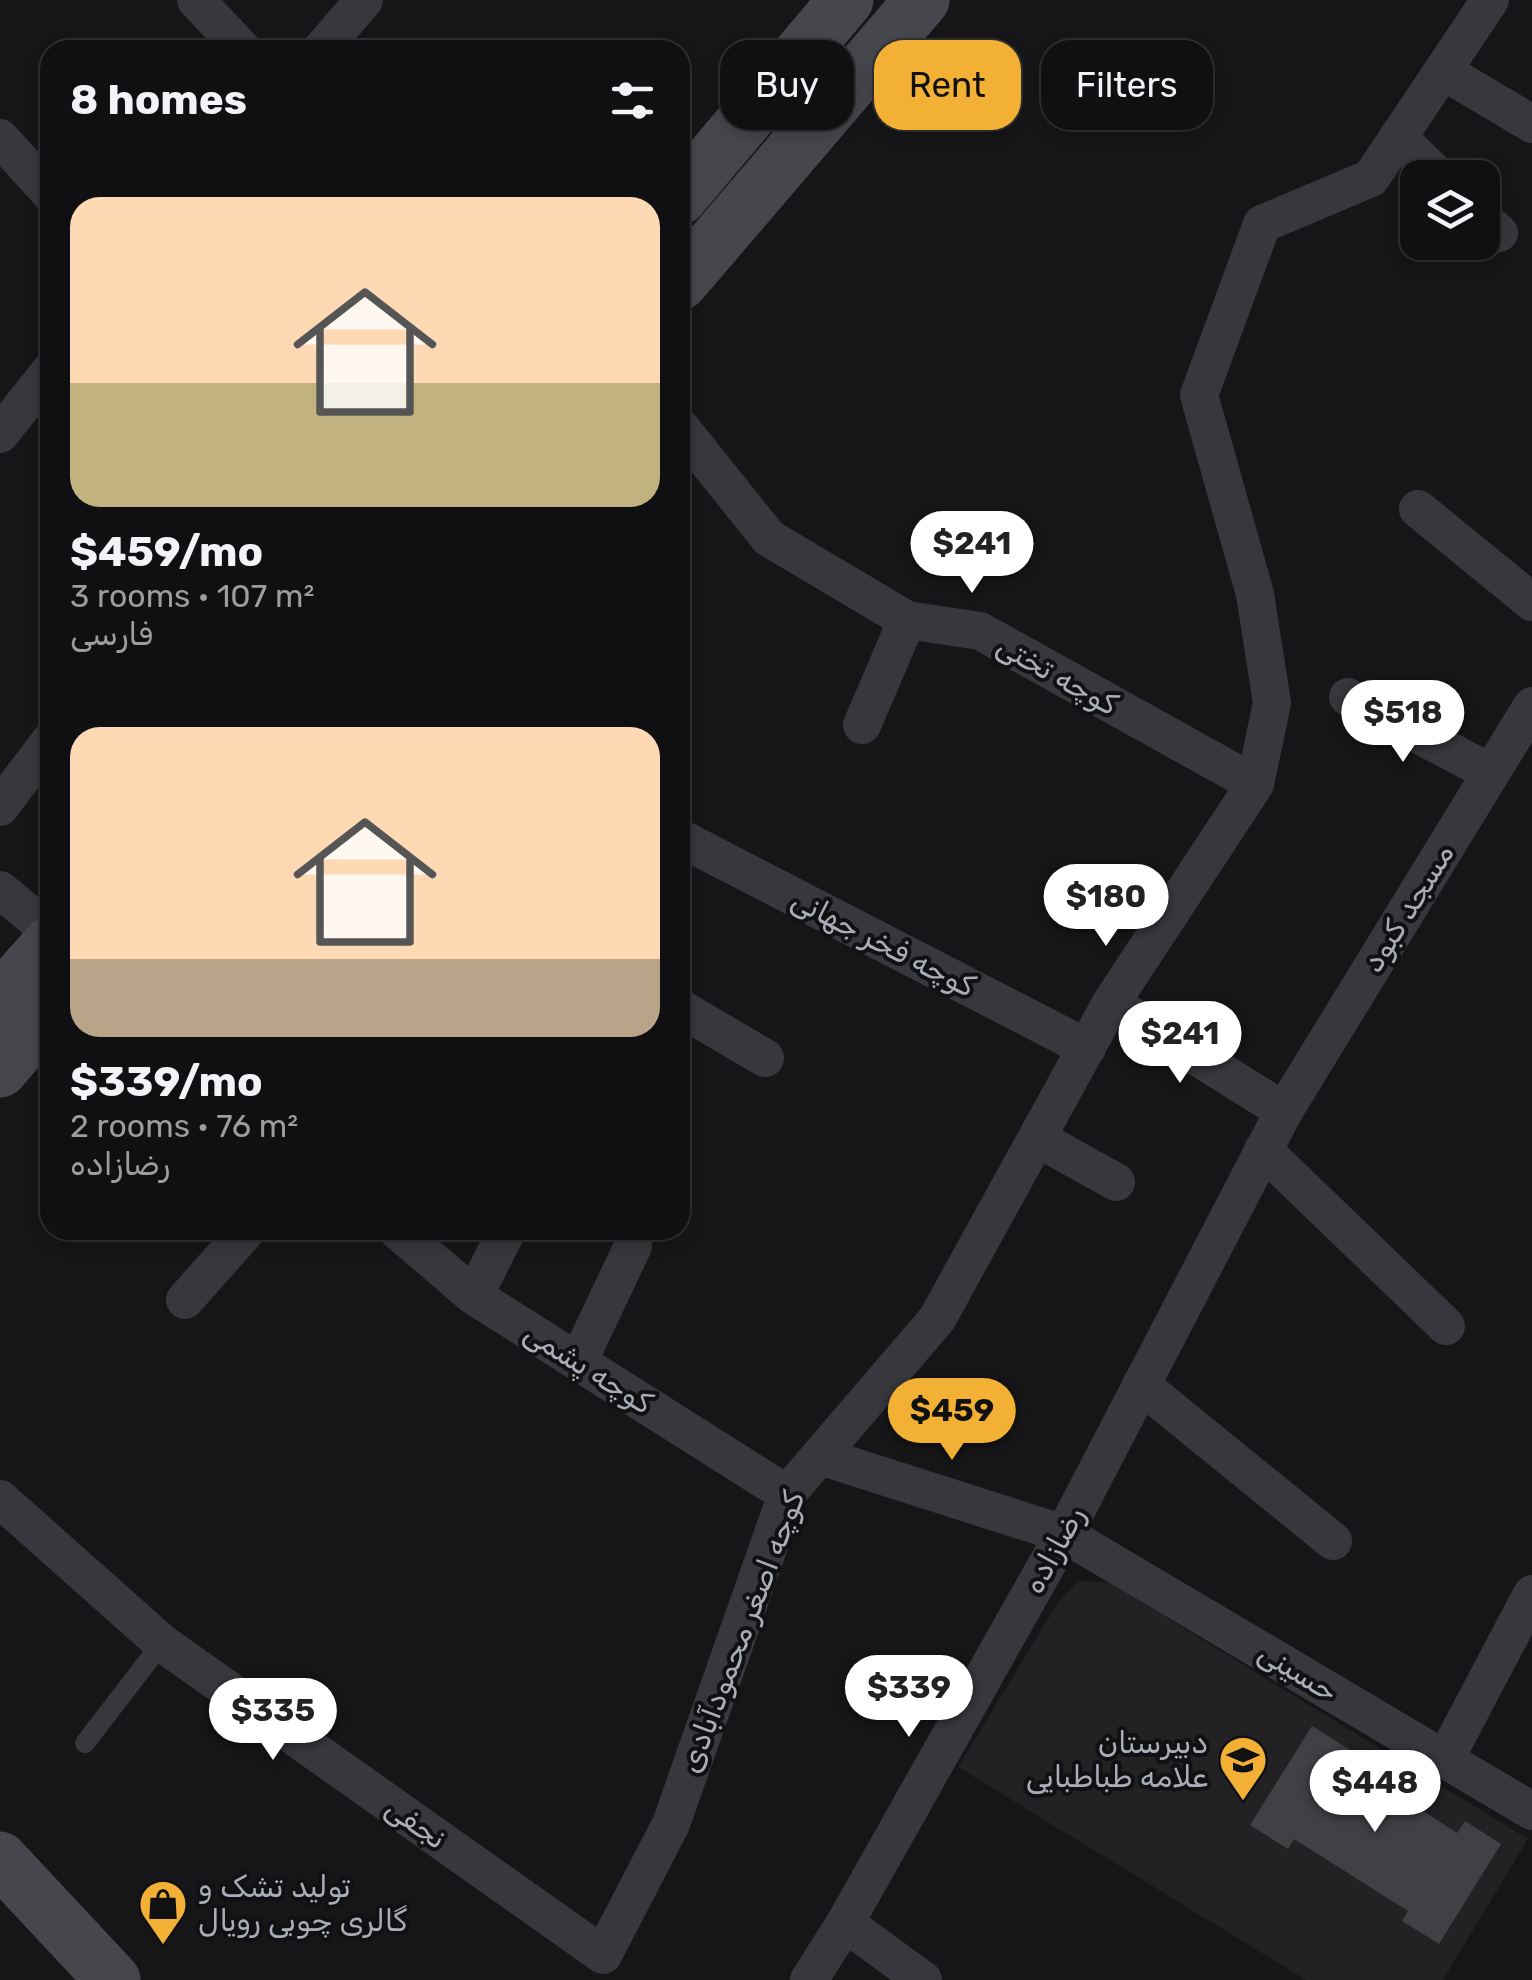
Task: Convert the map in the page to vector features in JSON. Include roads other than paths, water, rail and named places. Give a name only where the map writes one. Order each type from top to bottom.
[{"type":"main road","points":[[690,185],[846,0]]},
{"type":"main road","points":[[690,271],[922,0]]},
{"type":"main road","points":[[0,1000],[40,955]]},
{"type":"main road","points":[[0,1070],[40,1024]]},
{"type":"main road","points":[[0,1859],[112,1980]]},
{"type":"street","points":[[196,0],[233,40]]},
{"type":"street","points":[[330,40],[364,0]]},
{"type":"street","name":"کوچه اصغر محمودآبادی","points":[[602,1954],[671,1824],[787,1494],[936,1320],[1111,1004],[1254,784],[1272,703],[1255,594],[1199,395],[1262,224],[1371,178],[1490,0]]},
{"type":"street","points":[[1443,70],[1532,124]]},
{"type":"street","points":[[1398,137],[1422,160]]},
{"type":"street","points":[[0,138],[40,183]]},
{"type":"street","points":[[0,434],[40,384]]},
{"type":"street","name":"کوچه تختی","points":[[690,449],[769,538],[907,620],[980,632],[1254,784]]},
{"type":"street","points":[[1418,509],[1532,602]]},
{"type":"street","points":[[862,725],[907,620]]},
{"type":"street","points":[[1348,698],[1491,773]]},
{"type":"street","name":"مسجد کبود","points":[[1284,1111],[1532,706]]},
{"type":"street","points":[[0,807],[40,754]]},
{"type":"street","name":"کوچه فخر جهانی","points":[[690,843],[1087,1048]]},
{"type":"street","points":[[0,890],[40,923]]},
{"type":"street","points":[[1111,1004],[1284,1111]]},
{"type":"street","points":[[690,1014],[765,1058]]},
{"type":"street","name":"رضازاده","points":[[809,1980],[1064,1534],[1284,1111]]},
{"type":"street","points":[[1037,1138],[1116,1182]]},
{"type":"street","points":[[1263,1150],[1446,1326]]},
{"type":"street","points":[[186,1300],[238,1240]]},
{"type":"street","name":"کوچه پشمی","points":[[409,1240],[474,1296],[787,1494]]},
{"type":"street","points":[[474,1296],[503,1240]]},
{"type":"street","points":[[578,1362],[633,1246]]},
{"type":"street","points":[[1141,1385],[1334,1541]]},
{"type":"street","name":"حسینی","points":[[820,1456],[1064,1534],[1532,1811]]},
{"type":"street","name":"نجفی","points":[[0,1499],[162,1643],[602,1954]]},
{"type":"street","points":[[1445,1759],[1532,1594]]},
{"type":"street","points":[[844,1923],[923,1980]]},
{"type":"lane","points":[[85,1743],[162,1643]]},
{"type":"place","name":"دبیرستان علامه طباطبایی","points":[[1243,1802]]},
{"type":"place","name":"تولید تشک و گالری چوبی رویال","points":[[163,1946]]}]
